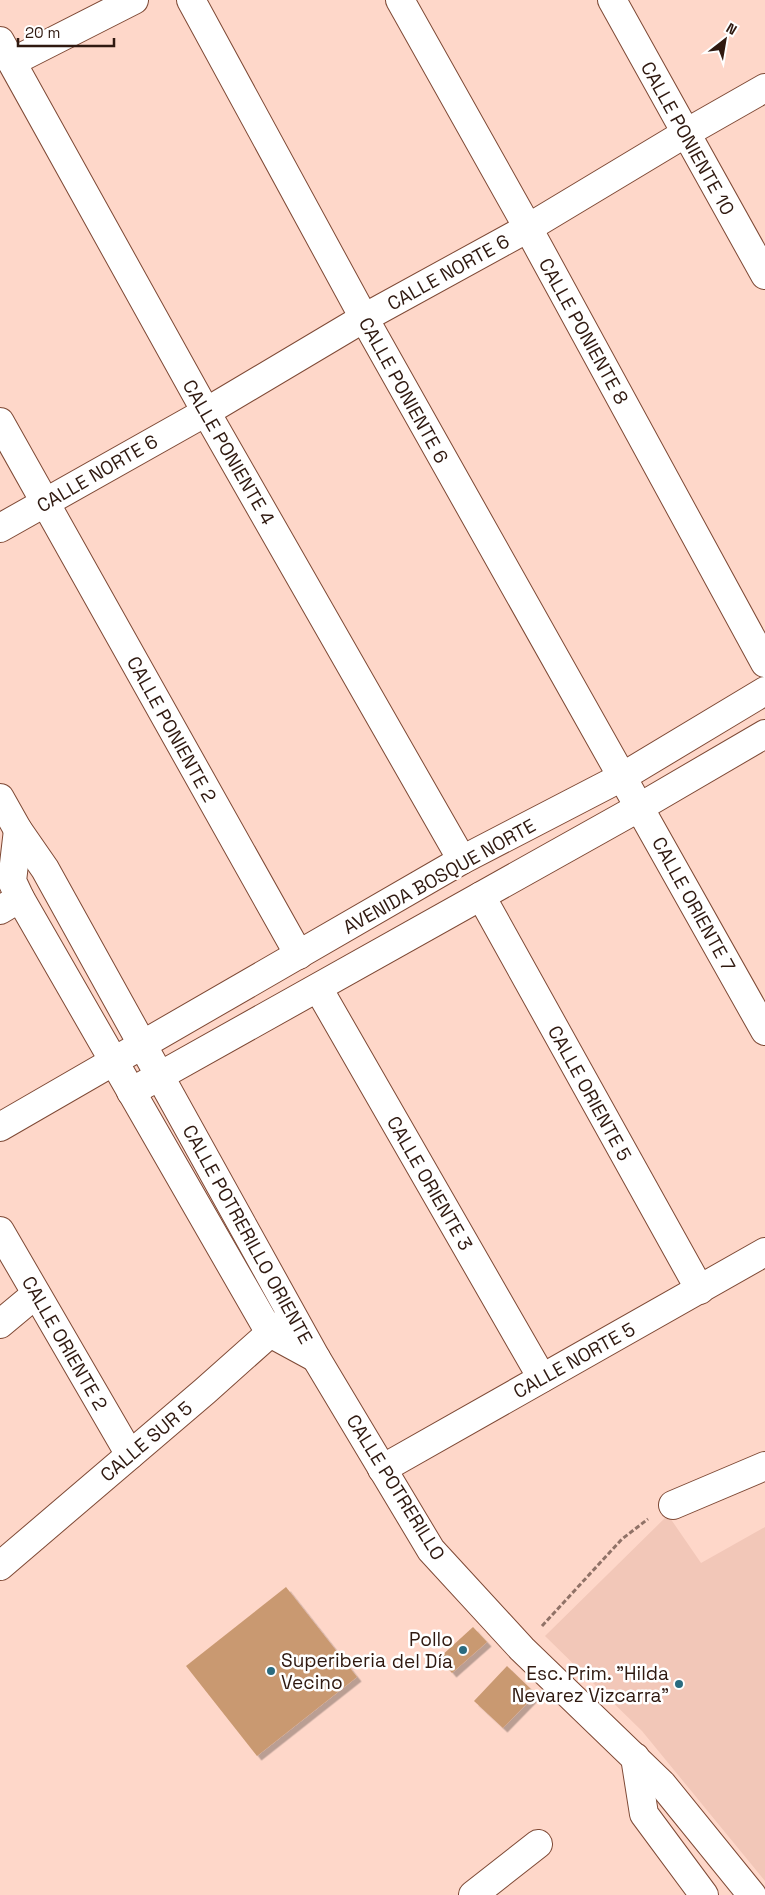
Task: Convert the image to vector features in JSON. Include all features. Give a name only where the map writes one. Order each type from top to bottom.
[{"type":"street","points":[[6,51],[134,0]]},
{"type":"street","name":"CALLE PONIENTE 6","points":[[191,0],[364,318],[622,777]]},
{"type":"street","name":"CALLE PONIENTE 8","points":[[400,0],[528,228],[765,664]]},
{"type":"street","name":"CALLE PONIENTE 10","points":[[612,0],[765,275]]},
{"type":"street","name":"CALLE PONIENTE 4","points":[[6,51],[206,412],[462,860]]},
{"type":"street","name":"CALLE NORTE 6","points":[[0,528],[206,412],[364,318],[528,228],[765,88]]},
{"type":"street","name":"CALLE PONIENTE 2","points":[[0,422],[299,955]]},
{"type":"street","name":"AVENIDA BOSQUE NORTE","points":[[0,1127],[462,860],[622,777],[765,691]]},
{"type":"street","name":"AVENIDA BOSQUE NORTE","points":[[131,1092],[640,807],[765,734]]},
{"type":"street","name":"CALLE ORIENTE 7","points":[[622,777],[765,1032]]},
{"type":"street","name":"CALLE POTRERILLO ORIENTE","points":[[0,798],[18,830],[44,869],[316,1358]]},
{"type":"street","name":"CALLE POTRERILLO ORIENTE","points":[[18,830],[10,904],[113,1061],[270,1333],[316,1358]]},
{"type":"street","name":"CALLE ORIENTE 5","points":[[481,896],[700,1290]]},
{"type":"street","name":"CALLE ORIENTE 3","points":[[318,988],[542,1378]]},
{"type":"street","name":"CALLE ORIENTE 2","points":[[0,1231],[130,1455]]},
{"type":"street","name":"CALLE NORTE 5","points":[[382,1469],[765,1252]]},
{"type":"street","points":[[0,1324],[36,1294]]},
{"type":"street","name":"CALLE SUR 5","points":[[0,1566],[270,1333],[293,1317]]},
{"type":"street","name":"CALLE POTRERILLO","points":[[316,1358],[431,1550],[522,1649],[662,1784],[752,1895]]},
{"type":"street","points":[[672,1505],[765,1466]]},
{"type":"street","points":[[634,1756],[644,1814],[704,1895]]},
{"type":"street","points":[[473,1895],[538,1844]]},
{"type":"path","points":[[522,1649],[622,1538],[651,1517],[672,1505]]},
{"type":"shaded area","name":"Esc. Prim. \"Hilda Nevarez Vizcarra\"","points":[[668,1515],[701,1563],[765,1527],[765,1881],[642,1731],[545,1636]]},
{"type":"building","name":"Superiberia Vecino","points":[[286,1587],[357,1677],[257,1756],[186,1666]]},
{"type":"building","name":"Pollo del Día","points":[[473,1627],[487,1642],[452,1673],[439,1658]]},
{"type":"building","points":[[507,1666],[536,1694],[503,1728],[474,1701]]},
{"type":"place","name":"Pollo del Día","points":[[463,1650]]},
{"type":"place","name":"Superiberia Vecino","points":[[271,1671]]},
{"type":"place","name":"Esc. Prim. \"Hilda Nevarez Vizcarra\"","points":[[679,1684]]}]
